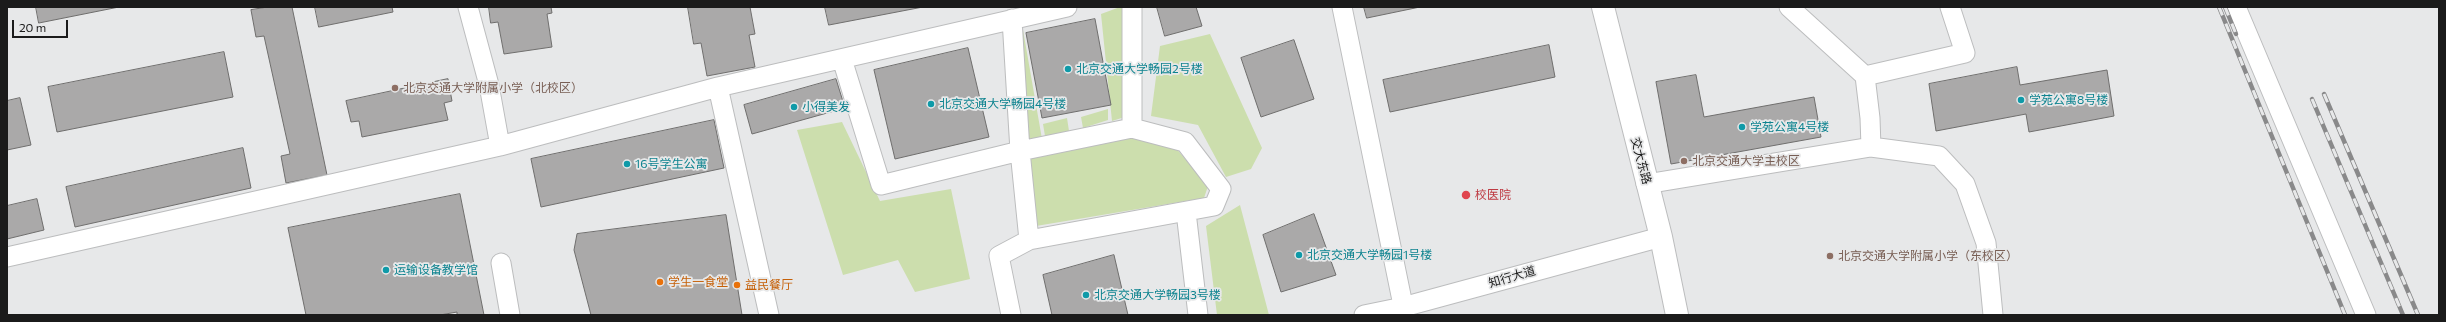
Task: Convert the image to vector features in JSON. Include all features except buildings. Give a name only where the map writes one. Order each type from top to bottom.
[{"type":"street","points":[[468,7],[490,85],[500,146]]},
{"type":"street","points":[[7,257],[500,146],[718,87],[1067,7]]},
{"type":"street","points":[[1132,7],[1132,128]]},
{"type":"street","points":[[1342,7],[1404,311]]},
{"type":"street","name":"交大东路","points":[[1603,7],[1646,184],[1661,237],[1677,315]]},
{"type":"street","points":[[1789,7],[1865,76],[1870,118],[1871,147]]},
{"type":"street","points":[[1865,76],[1965,53],[1950,7]]},
{"type":"street","points":[[2236,7],[2366,315]]},
{"type":"street","points":[[1012,19],[1020,151],[1029,240]]},
{"type":"street","points":[[842,58],[881,185],[1020,151],[1132,128],[1185,142],[1221,189],[1214,206],[1029,240],[999,256],[1011,315]]},
{"type":"street","points":[[718,87],[769,315]]},
{"type":"street","points":[[1646,184],[1871,147],[1939,156],[1966,184],[1986,243],[1993,315]]},
{"type":"street","points":[[1186,212],[1198,315]]},
{"type":"street","name":"知行大道","points":[[1364,315],[1404,311],[1661,237]]},
{"type":"street","points":[[501,262],[510,315]]},
{"type":"green space","points":[[1124,7],[1128,116],[1112,121],[1101,14]]},
{"type":"green space","points":[[1023,30],[1042,139],[1028,141],[1017,34]]},
{"type":"green space","points":[[1210,34],[1262,148],[1251,169],[1226,177],[1198,125],[1151,116],[1160,46]]},
{"type":"green space","points":[[1108,109],[1108,120],[1083,128],[1081,117]]},
{"type":"green space","points":[[1067,118],[1069,131],[1045,136],[1043,124]]},
{"type":"green space","points":[[842,122],[880,201],[951,189],[970,279],[915,292],[898,260],[843,275],[797,130]]},
{"type":"green space","points":[[1130,136],[1175,147],[1208,186],[1204,198],[1036,226],[1027,157]]},
{"type":"green space","points":[[1240,205],[1269,315],[1217,315],[1206,226]]},
{"type":"railway","points":[[2219,7],[2345,315]]},
{"type":"railway","points":[[2225,7],[2236,34]]},
{"type":"railway","points":[[2324,94],[2418,315]]},
{"type":"railway","points":[[2312,99],[2403,315]]},
{"type":"place","name":"北京交通大学畅园2号楼","points":[[1068,69]]},
{"type":"place","name":"北京交通大学附属小学（北校区）","points":[[395,88]]},
{"type":"place","name":"学苑公寓8号楼","points":[[2021,100]]},
{"type":"place","name":"北京交通大学畅园4号楼","points":[[931,104]]},
{"type":"place","name":"小得美发","points":[[794,107]]},
{"type":"place","name":"学苑公寓4号楼","points":[[1742,127]]},
{"type":"place","name":"北京交通大学主校区","points":[[1684,161]]},
{"type":"place","name":"16号学生公寓","points":[[627,164]]},
{"type":"place","name":"校医院","points":[[1466,195]]},
{"type":"place","name":"北京交通大学畅园1号楼","points":[[1299,255]]},
{"type":"place","name":"北京交通大学附属小学（东校区）","points":[[1830,256]]},
{"type":"place","name":"运输设备教学馆","points":[[386,270]]},
{"type":"place","name":"学生一食堂","points":[[660,282]]},
{"type":"place","name":"益民餐厅","points":[[737,285]]},
{"type":"place","name":"北京交通大学畅园3号楼","points":[[1086,295]]}]
